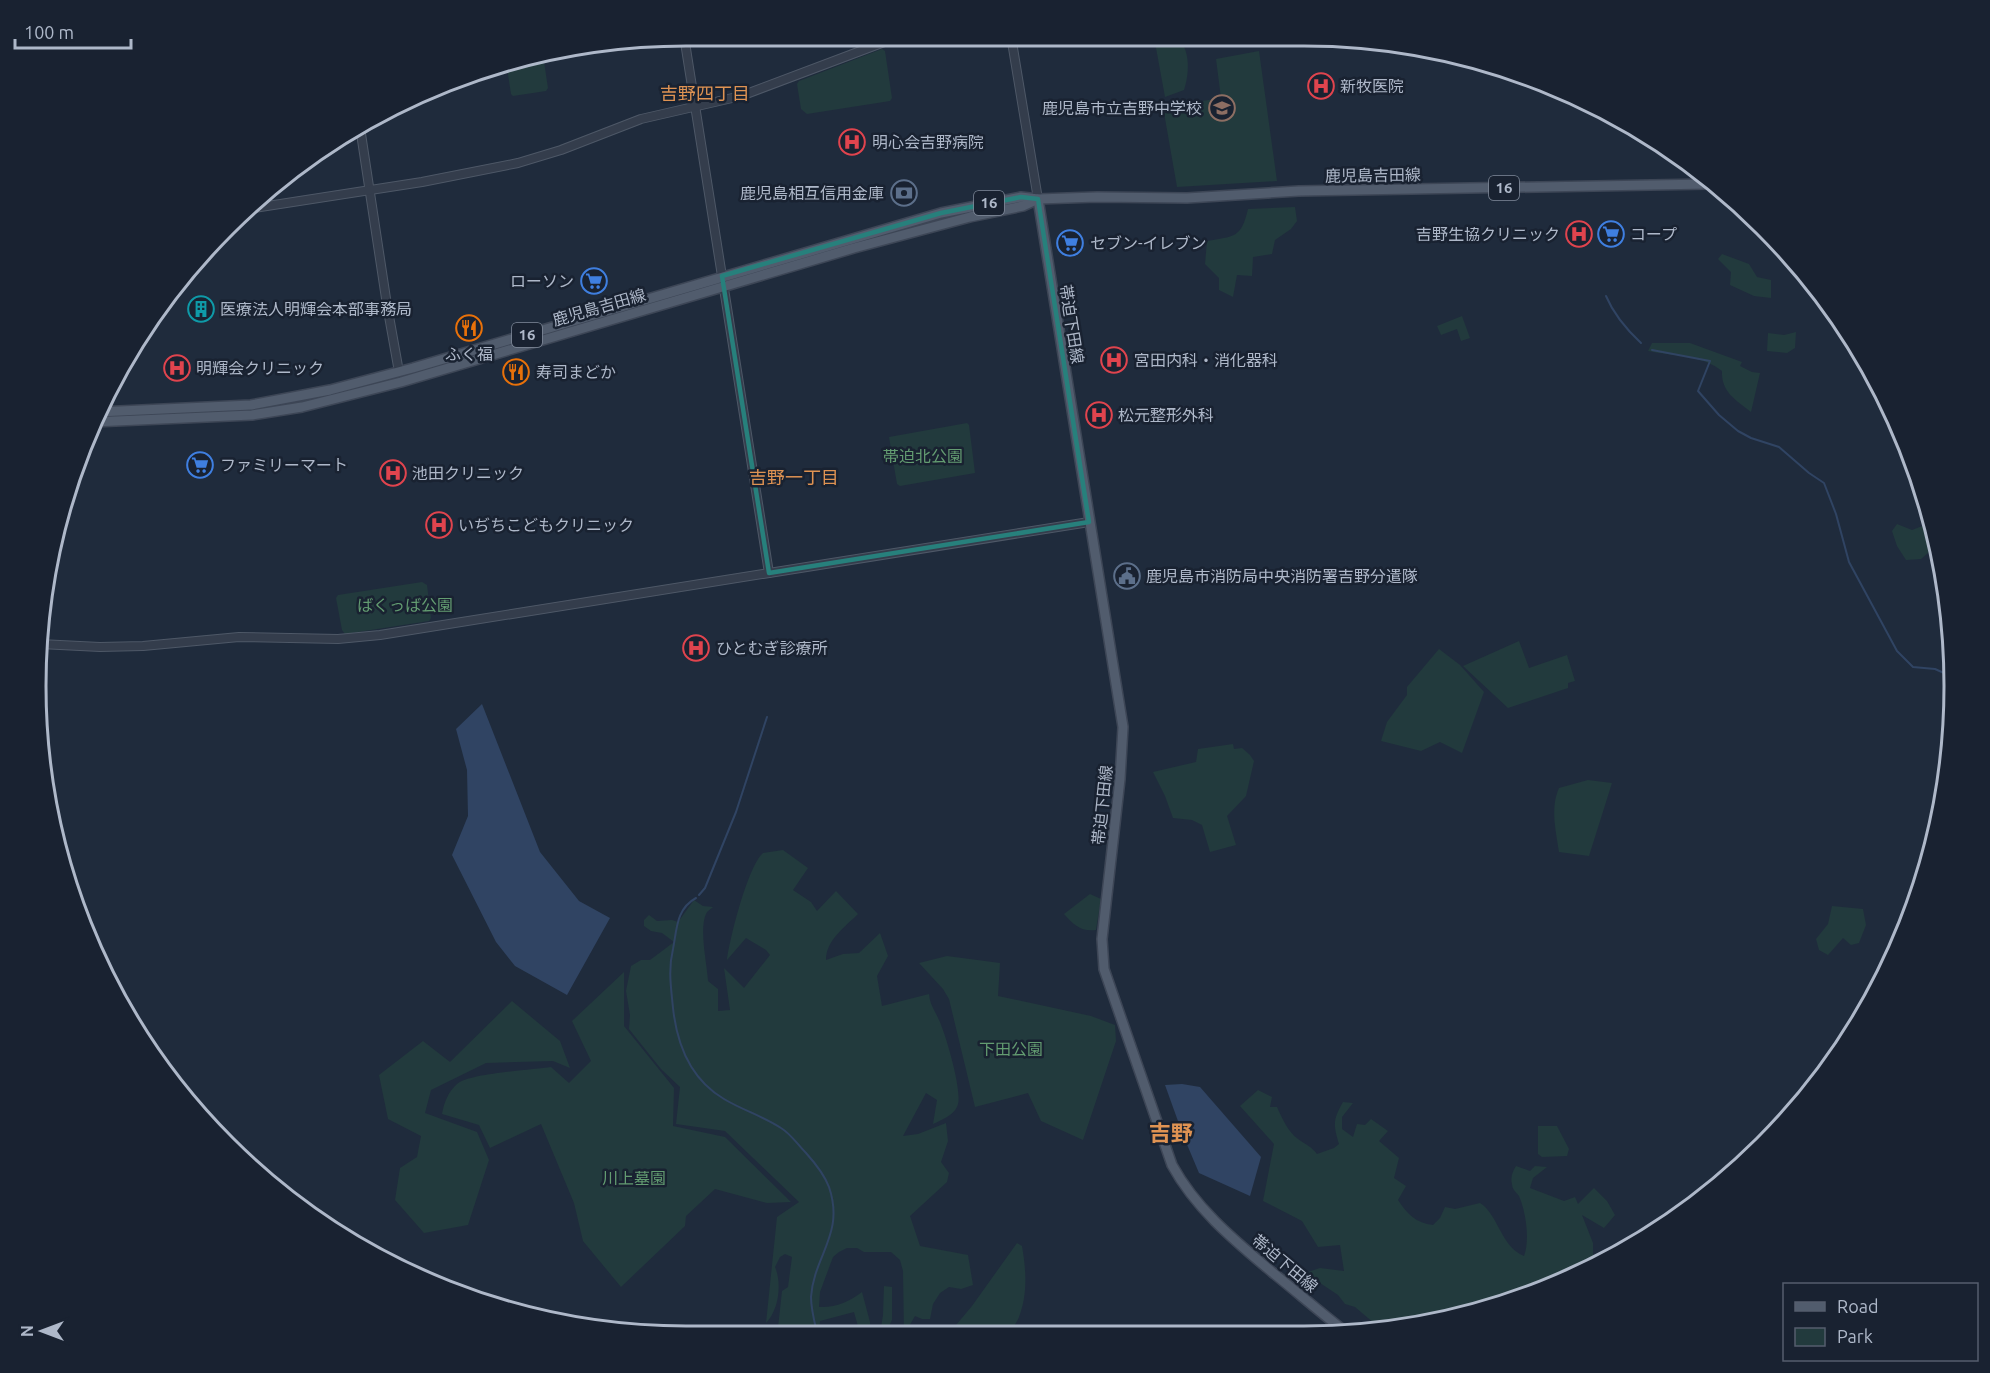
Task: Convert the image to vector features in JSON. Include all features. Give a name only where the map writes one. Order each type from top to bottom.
[{"type":"main road","name":"鹿児島吉田線","points":[[109,411],[251,405],[300,397],[399,372],[722,281],[970,217],[1023,206],[1038,199],[1188,198],[1299,191],[1699,184]]},
{"type":"main road","name":"帯迫下田線","points":[[1038,199],[1123,727],[1120,778],[1102,939],[1104,969],[1172,1165],[1182,1182],[1213,1220],[1240,1245],[1337,1325]]},
{"type":"main road","name":"鹿児島吉田線","points":[[104,422],[252,416],[302,407],[400,382],[722,281]]},
{"type":"street","points":[[685,46],[769,573]]},
{"type":"street","points":[[263,207],[518,163],[561,150],[641,119],[741,96],[874,46]]},
{"type":"street","points":[[1013,46],[1038,199]]},
{"type":"street","points":[[361,135],[399,372]]},
{"type":"street","points":[[48,644],[143,646],[240,637],[338,639],[490,618],[1089,522]]},
{"type":"highlighted area","points":[[1021,197],[1038,199],[1089,522],[769,573],[722,276],[941,213]]},
{"type":"green space","points":[[1156,46],[1184,46],[1188,71],[1184,90],[1165,97]]},
{"type":"green space","points":[[882,49],[885,51],[892,98],[890,101],[807,114],[801,109],[797,84],[799,81]]},
{"type":"green space","points":[[1259,51],[1277,181],[1177,187],[1163,107],[1221,98],[1216,59]]},
{"type":"green space","points":[[544,63],[548,88],[546,91],[513,96],[508,72]]},
{"type":"green space","points":[[1295,207],[1297,221],[1291,229],[1275,240],[1272,254],[1253,257],[1252,276],[1237,275],[1233,297],[1219,290],[1219,278],[1205,264],[1207,241],[1230,237],[1239,231],[1248,209]]},
{"type":"green space","points":[[1722,254],[1749,264],[1757,277],[1771,280],[1771,298],[1754,296],[1730,285],[1731,272],[1718,259]]},
{"type":"green space","points":[[1462,316],[1470,338],[1461,341],[1457,329],[1441,335],[1437,326]]},
{"type":"green space","points":[[1796,332],[1795,348],[1787,353],[1767,351],[1768,333],[1784,335]]},
{"type":"green space","points":[[1652,343],[1690,343],[1742,362],[1740,366],[1760,373],[1751,412],[1727,390],[1722,371],[1696,359],[1648,351]]},
{"type":"green space","name":"帯迫北公園","points":[[967,423],[975,473],[900,486],[897,484],[889,437]]},
{"type":"green space","points":[[1897,524],[1912,530],[1923,526],[1929,552],[1921,559],[1906,560],[1897,546],[1892,531]]},
{"type":"green space","name":"ばくっば公園","points":[[422,582],[427,585],[431,618],[429,621],[345,634],[342,630],[336,598],[338,595]]},
{"type":"green space","points":[[1519,641],[1529,668],[1567,655],[1575,681],[1568,683],[1568,688],[1508,708],[1463,666]]},
{"type":"green space","points":[[1439,649],[1460,665],[1484,692],[1462,753],[1440,742],[1421,751],[1381,741],[1387,722],[1407,695],[1407,687]]},
{"type":"green space","points":[[1233,744],[1234,749],[1242,748],[1254,761],[1246,796],[1227,816],[1236,845],[1210,852],[1202,825],[1192,820],[1173,818],[1153,772],[1196,762],[1198,749]]},
{"type":"green space","points":[[1588,780],[1612,783],[1589,856],[1559,852],[1554,812],[1559,788]]},
{"type":"green space","points":[[783,850],[808,868],[793,890],[811,902],[817,911],[836,891],[858,914],[833,940],[826,960],[843,954],[859,953],[880,933],[888,956],[877,976],[882,1006],[929,994],[953,1062],[959,1097],[955,1111],[933,1124],[937,1100],[926,1093],[903,1136],[918,1134],[946,1123],[948,1141],[941,1162],[949,1173],[947,1182],[910,1216],[920,1246],[968,1255],[973,1285],[961,1289],[949,1287],[940,1293],[933,1304],[930,1319],[915,1316],[909,1326],[904,1326],[903,1271],[900,1260],[891,1252],[864,1252],[857,1248],[847,1248],[833,1257],[820,1292],[819,1307],[842,1304],[862,1292],[870,1326],[858,1326],[854,1312],[820,1321],[820,1326],[778,1326],[782,1291],[788,1287],[792,1257],[785,1254],[780,1257],[775,1267],[779,1288],[778,1296],[774,1311],[766,1323],[777,1217],[799,1202],[725,1131],[676,1124],[680,1087],[661,1069],[629,1029],[630,1015],[626,991],[631,966],[641,960],[650,960],[674,942],[662,933],[651,931],[644,926],[644,920],[649,915],[657,921],[678,922],[694,900],[703,906],[713,907],[706,914],[703,928],[708,981],[718,989],[718,1011],[730,1010],[724,968],[744,988],[770,955],[746,938],[727,960],[736,919],[751,872],[763,853]]},
{"type":"green space","points":[[1090,894],[1101,899],[1096,930],[1078,927],[1064,914]]},
{"type":"green space","points":[[1832,906],[1863,909],[1866,925],[1859,943],[1851,945],[1843,938],[1828,955],[1819,950],[1816,939],[1828,924]]},
{"type":"green space","name":"下田公園","points":[[947,956],[1000,963],[998,996],[1091,1016],[1115,1025],[1116,1041],[1083,1140],[1041,1121],[1028,1093],[975,1107],[949,999],[919,963]]},
{"type":"green space","name":"川上墓園","points":[[624,972],[624,1026],[674,1088],[673,1126],[725,1137],[791,1202],[767,1203],[715,1189],[686,1216],[685,1226],[621,1287],[583,1241],[574,1203],[541,1124],[490,1148],[479,1125],[442,1114],[447,1098],[454,1087],[474,1077],[551,1067],[569,1083],[591,1061],[572,1021]]},
{"type":"green space","points":[[512,1001],[560,1041],[570,1068],[553,1061],[486,1063],[431,1090],[425,1113],[477,1132],[489,1160],[468,1225],[424,1233],[395,1200],[400,1168],[417,1157],[421,1136],[388,1119],[379,1075],[423,1041],[450,1062]]},
{"type":"green space","points":[[1258,1090],[1272,1097],[1270,1107],[1277,1107],[1291,1133],[1317,1154],[1339,1144],[1335,1127],[1337,1113],[1343,1102],[1353,1103],[1342,1117],[1342,1129],[1353,1137],[1357,1124],[1365,1125],[1371,1119],[1388,1131],[1379,1141],[1399,1158],[1394,1178],[1406,1186],[1398,1200],[1409,1214],[1417,1220],[1433,1225],[1440,1218],[1445,1207],[1455,1209],[1480,1203],[1491,1215],[1510,1245],[1524,1256],[1527,1242],[1525,1218],[1519,1196],[1511,1181],[1516,1166],[1530,1171],[1535,1166],[1547,1167],[1533,1178],[1530,1188],[1564,1201],[1575,1197],[1578,1204],[1594,1188],[1607,1201],[1615,1215],[1604,1228],[1582,1215],[1593,1243],[1595,1256],[1548,1278],[1469,1305],[1373,1322],[1305,1273],[1320,1268],[1344,1271],[1340,1245],[1318,1247],[1302,1221],[1263,1201],[1274,1144],[1240,1106]]},
{"type":"green space","points":[[1538,1126],[1557,1126],[1569,1149],[1567,1156],[1542,1157],[1538,1154]]},
{"type":"green space","points":[[1017,1243],[1022,1246],[1025,1290],[1022,1308],[1014,1326],[955,1326]]},
{"type":"green space","points":[[884,1286],[892,1287],[892,1320],[889,1326],[881,1326]]},
{"type":"water","points":[[482,704],[540,852],[579,901],[610,918],[567,995],[515,966],[496,942],[452,855],[468,816],[467,770],[456,729]]},
{"type":"water","points":[[1182,1084],[1200,1087],[1261,1157],[1250,1196],[1199,1173],[1165,1085]]},
{"type":"waterway","points":[[1606,296],[1621,321],[1641,343]]},
{"type":"waterway","points":[[1652,350],[1710,361],[1698,391],[1719,415],[1738,431],[1751,438],[1779,447],[1824,483],[1836,514],[1849,562],[1897,651],[1913,667],[1935,669],[1943,673]]},
{"type":"waterway","points":[[699,895],[705,888],[736,812],[767,717]]},
{"type":"waterway","points":[[696,898],[681,914],[671,957],[671,986],[678,1035],[687,1060],[702,1082],[724,1099],[785,1130],[813,1161],[827,1182],[833,1203],[833,1218],[827,1244],[813,1282],[811,1297],[815,1326]]},
{"type":"place","name":"新牧医院","points":[[1321,86]]},
{"type":"place","name":"鹿児島市立吉野中学校","points":[[1222,108]]},
{"type":"place","name":"明心会吉野病院","points":[[852,142]]},
{"type":"place","name":"鹿児島相互信用金庫","points":[[904,193]]},
{"type":"place","name":"吉野生協クリニック","points":[[1579,234]]},
{"type":"place","name":"コープ","points":[[1611,234]]},
{"type":"place","name":"セブン-イレブン","points":[[1070,243]]},
{"type":"place","name":"ローソン","points":[[594,281]]},
{"type":"place","name":"医療法人明輝会本部事務局","points":[[201,309]]},
{"type":"place","name":"ふく福","points":[[469,328]]},
{"type":"place","name":"宮田内科・消化器科","points":[[1114,360]]},
{"type":"place","name":"明輝会クリニック","points":[[177,368]]},
{"type":"place","name":"寿司まどか","points":[[516,372]]},
{"type":"place","name":"松元整形外科","points":[[1099,415]]},
{"type":"place","name":"ファミリーマート","points":[[200,465]]},
{"type":"place","name":"池田クリニック","points":[[393,473]]},
{"type":"place","name":"いぢちこどもクリニック","points":[[439,525]]},
{"type":"place","name":"鹿児島市消防局中央消防署吉野分遣隊","points":[[1127,576]]},
{"type":"place","name":"ひとむぎ診療所","points":[[696,648]]},
{"type":"district","name":"吉野四丁目","points":[[705,94]]},
{"type":"district","name":"吉野一丁目","points":[[794,478]]},
{"type":"district","name":"吉野","points":[[1171,1133]]}]
